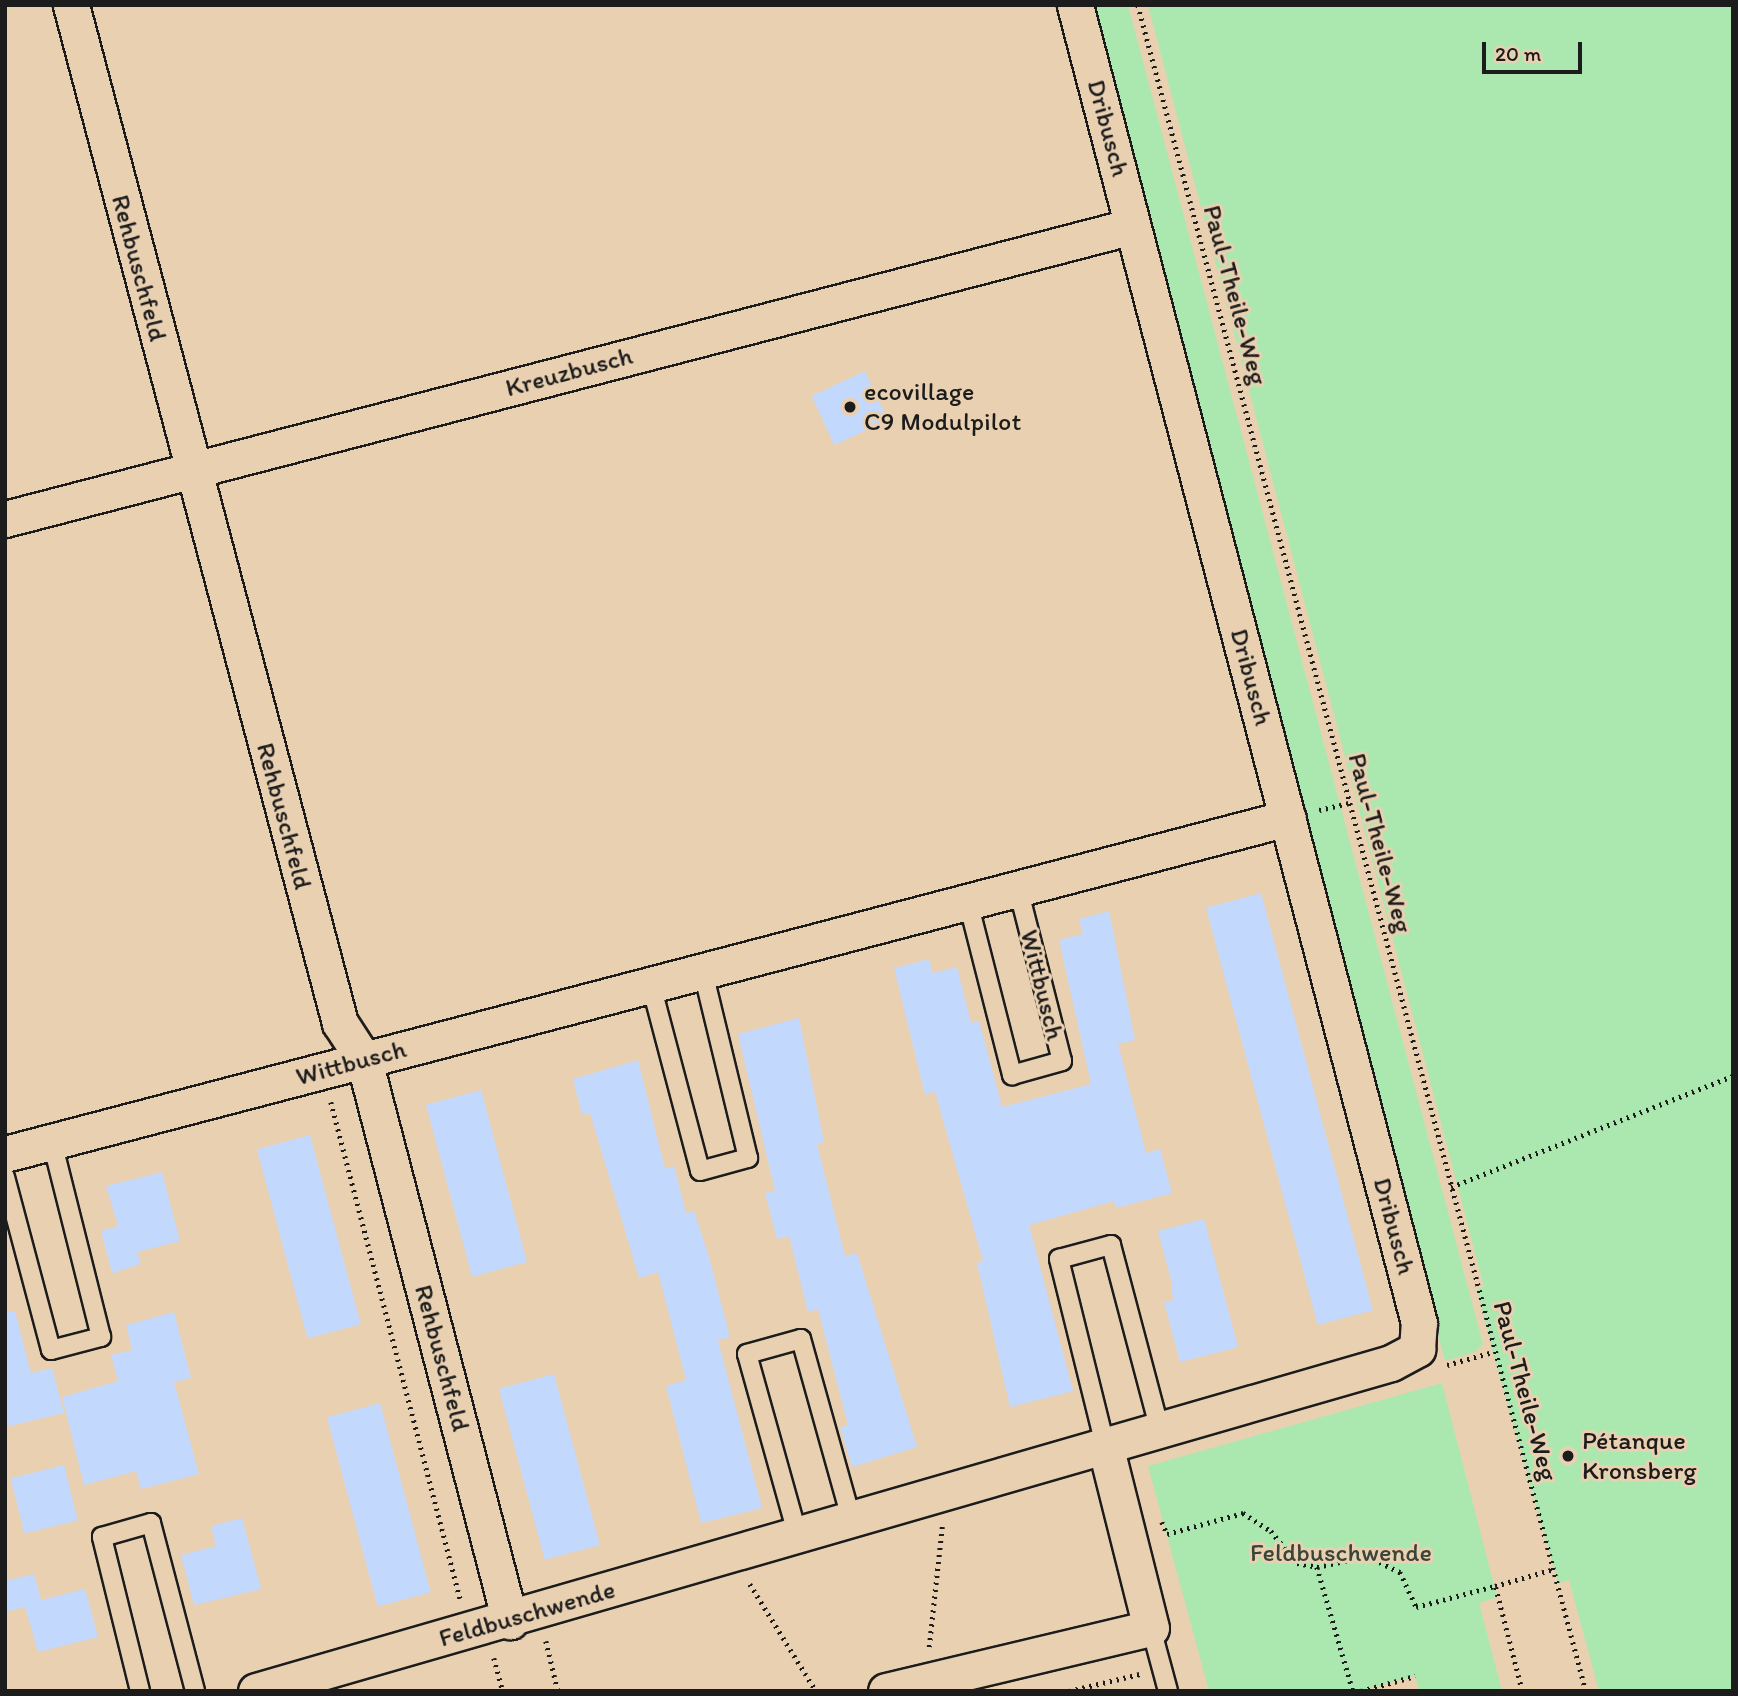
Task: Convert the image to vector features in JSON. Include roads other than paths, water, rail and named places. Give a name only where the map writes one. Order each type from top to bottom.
[{"type":"street","name":"Rehbuschfeld","points":[[71,5],[340,1023],[364,1060],[523,1616]]},
{"type":"street","name":"Dribusch","points":[[1075,5],[1421,1330],[1417,1349]]},
{"type":"street","name":"Kreuzbusch","points":[[5,519],[1133,226]]},
{"type":"street","name":"Wittbusch","points":[[5,1154],[1288,818]]},
{"type":"street","name":"Feldbuschwende","points":[[256,1691],[1391,1363],[1417,1349]]},
{"type":"street","points":[[886,1691],[1151,1628],[1105,1445]]},
{"type":"lane","name":"Wittbusch","points":[[968,902],[1012,1075],[1062,1061],[1018,889]]},
{"type":"lane","points":[[651,985],[701,1171],[748,1158],[703,972]]},
{"type":"lane","points":[[5,1177],[51,1350],[101,1337],[52,1142]]},
{"type":"lane","points":[[1105,1445],[1059,1259],[1111,1245],[1160,1430]]},
{"type":"lane","points":[[797,1534],[747,1354],[760,1350],[800,1339],[851,1518]]},
{"type":"lane","points":[[141,1691],[102,1536],[151,1523],[195,1691]]},
{"type":"lane","points":[[1151,1628],[1168,1691]]},
{"type":"place","name":"ecovillage C9 Modulpilot","points":[[850,407]]},
{"type":"place","name":"Pétanque Kronsberg","points":[[1568,1456]]}]
